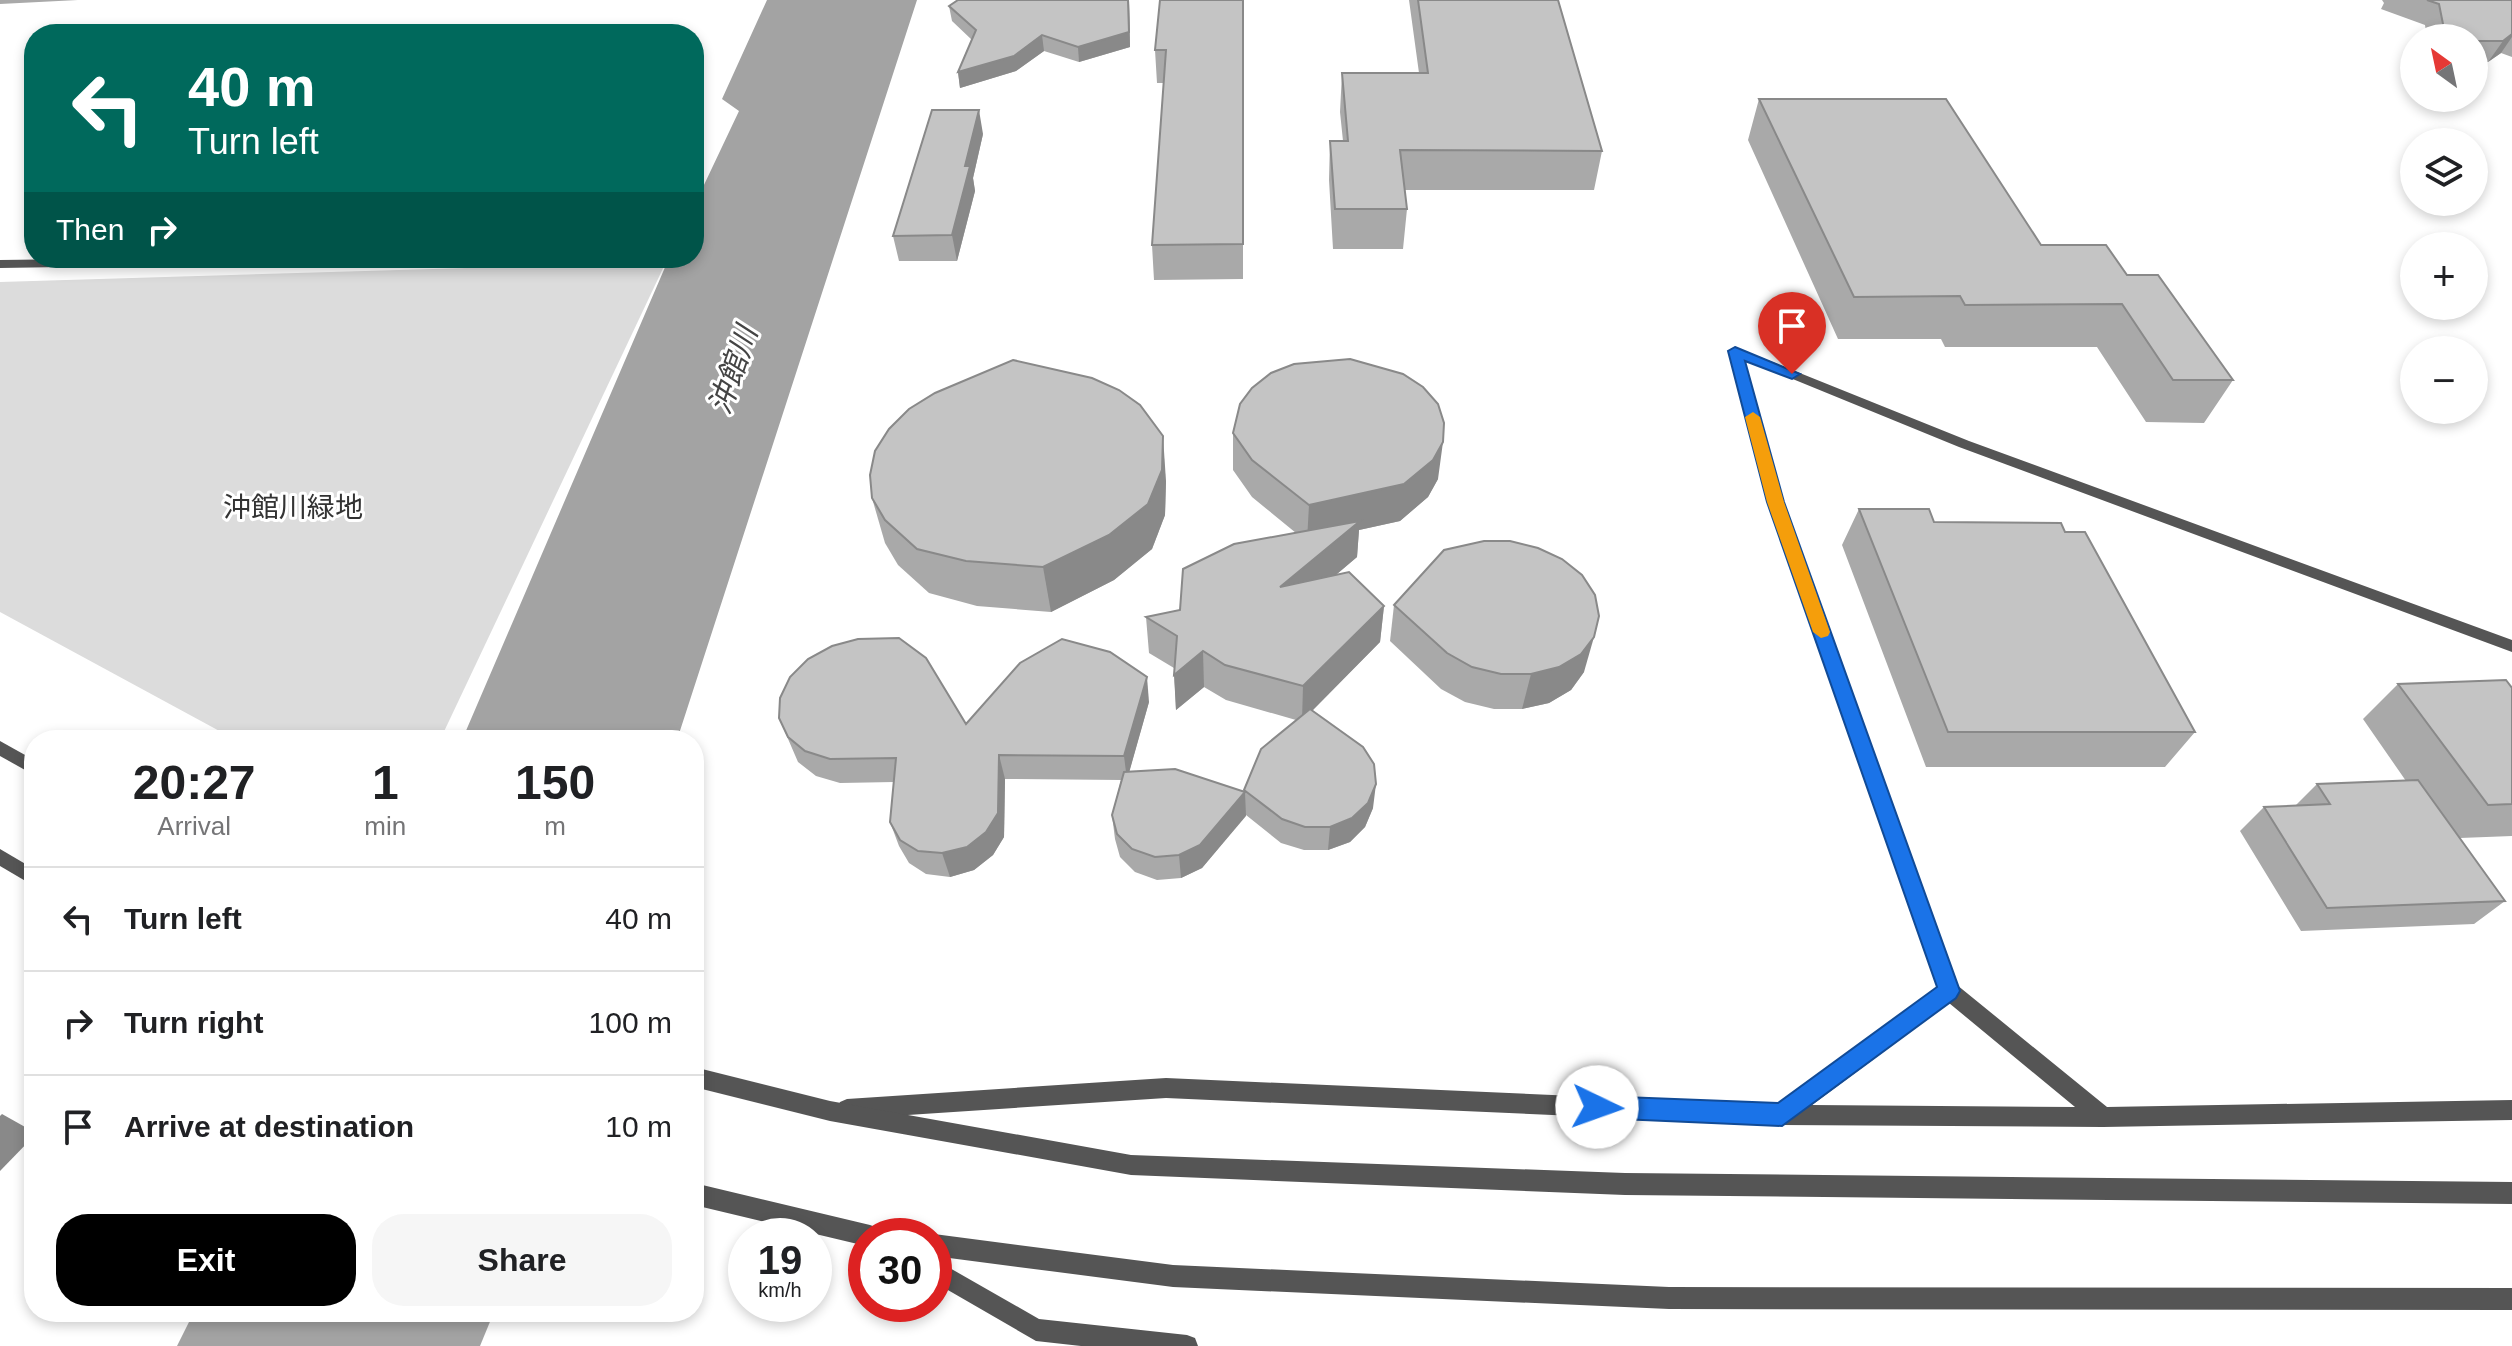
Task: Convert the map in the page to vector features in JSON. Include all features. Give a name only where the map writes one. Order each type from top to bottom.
[{"type":"street","points":[[0,264],[24,264]]},
{"type":"street","points":[[2103,1117],[1949,991],[1775,502],[1735,351],[1964,444],[2512,646]]},
{"type":"street","points":[[0,748],[24,762]]},
{"type":"street","points":[[0,857],[24,872]]},
{"type":"street","points":[[1782,1115],[1949,991]]},
{"type":"street","points":[[704,1080],[830,1111],[1131,1165],[1625,1184],[2512,1193]]},
{"type":"street","points":[[830,1111],[1166,1088],[1782,1115],[2103,1117],[2512,1110]]},
{"type":"street","points":[[704,1196],[848,1231]]},
{"type":"street","points":[[952,1247],[1173,1276],[1669,1298],[2512,1299]]},
{"type":"street","points":[[952,1281],[1036,1330],[1187,1346]]},
{"type":"green space","name":"沖館川緑地","points":[[466,268],[663,268],[445,730],[218,730],[0,612],[0,282]]},
{"type":"water","name":"沖館川","points":[[767,0],[917,0],[680,730],[466,730],[665,268],[704,268],[704,185],[739,111],[722,99]]},
{"type":"water","points":[[189,1322],[490,1322],[480,1346],[177,1346]]},
{"type":"building","points":[[958,0],[1128,0],[1129,32],[1078,47],[1042,35],[1014,56],[958,72],[976,30],[949,6]]},
{"type":"building","points":[[1160,0],[1243,0],[1243,244],[1152,245],[1166,50],[1155,50]]},
{"type":"building","points":[[1418,0],[1558,0],[1602,151],[1400,150],[1407,209],[1335,209],[1330,141],[1348,141],[1342,73],[1428,73]]},
{"type":"building","points":[[2427,0],[2512,0],[2512,34],[2503,41],[2488,41],[2488,24],[2443,24],[2439,4]]},
{"type":"building","points":[[1759,99],[1946,99],[2041,245],[2106,245],[2127,275],[2158,275],[2233,380],[2173,380],[2122,304],[1965,305],[1960,296],[1854,297]]},
{"type":"building","points":[[932,110],[979,110],[965,166],[970,166],[952,235],[893,236]]},
{"type":"building","points":[[1350,359],[1403,374],[1423,387],[1438,404],[1444,423],[1443,442],[1433,460],[1404,484],[1309,505],[1252,460],[1233,433],[1240,404],[1252,388],[1271,373],[1294,364]]},
{"type":"building","points":[[1013,360],[1092,378],[1119,390],[1140,405],[1163,436],[1162,470],[1148,504],[1109,535],[1043,567],[966,561],[917,549],[885,520],[872,498],[870,475],[875,451],[889,429],[909,409],[935,393]]},
{"type":"building","points":[[1859,509],[1929,509],[1934,522],[2061,523],[2065,532],[2085,532],[2195,732],[1948,732]]},
{"type":"building","points":[[1360,521],[1280,587],[1349,572],[1384,606],[1303,686],[1225,665],[1203,651],[1174,675],[1177,636],[1146,617],[1180,610],[1183,569],[1234,544]]},
{"type":"building","points":[[1484,541],[1510,541],[1538,548],[1562,559],[1582,575],[1595,595],[1599,616],[1594,637],[1581,654],[1559,667],[1531,674],[1501,674],[1472,667],[1447,653],[1394,605],[1444,550]]},
{"type":"building","points":[[899,638],[926,658],[966,724],[1020,663],[1062,639],[1110,652],[1147,677],[1124,756],[999,755],[998,813],[986,832],[967,847],[942,853],[918,851],[900,840],[890,822],[896,758],[830,759],[805,751],[788,737],[779,718],[780,698],[790,677],[808,659],[832,646],[858,639]]},
{"type":"building","points":[[2506,680],[2512,688],[2512,804],[2488,805],[2398,684]]},
{"type":"building","points":[[1310,709],[1363,747],[1374,764],[1376,784],[1368,803],[1352,818],[1330,827],[1305,827],[1282,819],[1244,790],[1261,749]]},
{"type":"building","points":[[1175,769],[1245,792],[1200,845],[1179,855],[1155,857],[1132,849],[1117,834],[1112,815],[1124,772]]},
{"type":"building","points":[[2418,780],[2505,901],[2327,908],[2264,807],[2330,804],[2317,784]]},
{"type":"slow traffic","points":[[1753,417],[1775,502],[1821,632]]},
{"type":"route","points":[[1597,1107],[1782,1115],[1949,991],[1775,502],[1735,351],[1792,374]]}]
